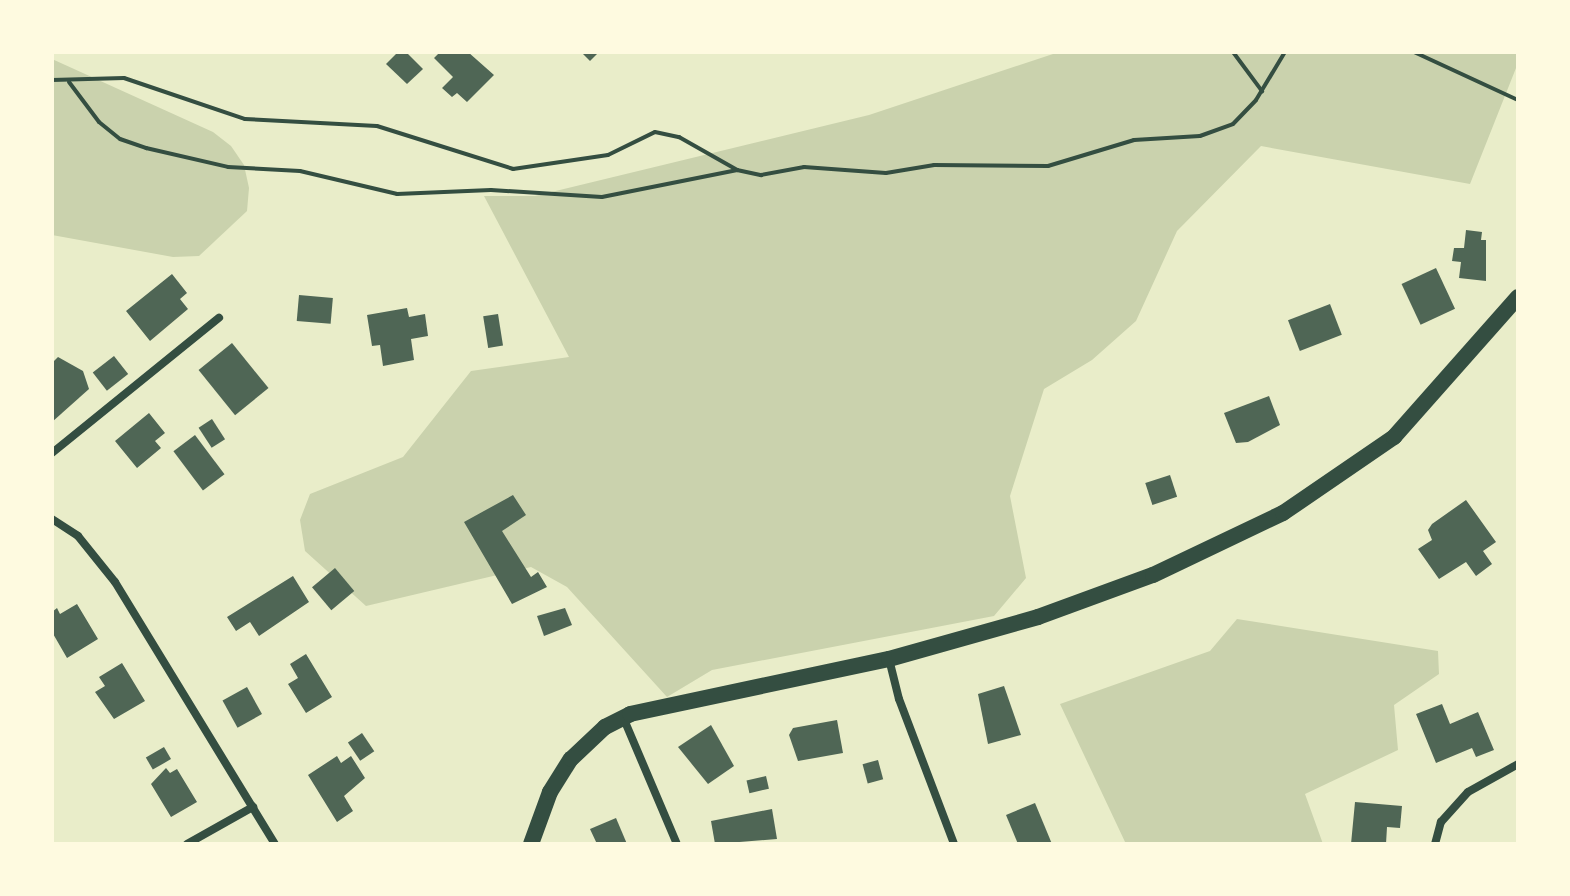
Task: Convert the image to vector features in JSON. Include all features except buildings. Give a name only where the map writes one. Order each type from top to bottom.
[{"type":"main road","points":[[531,844],[550,792],[571,759],[623,717],[660,704],[889,659],[1087,600],[1207,551],[1283,513],[1394,437],[1518,297]]},
{"type":"street","points":[[52,453],[219,318]]},
{"type":"street","points":[[52,519],[97,556],[275,844]]},
{"type":"street","points":[[889,659],[899,699],[954,844]]},
{"type":"street","points":[[623,717],[677,844]]},
{"type":"street","points":[[1435,844],[1441,822],[1468,792],[1518,764]]},
{"type":"street","points":[[187,844],[253,807]]},
{"type":"path","points":[[1233,52],[1262,91]]},
{"type":"path","points":[[52,80],[69,82],[124,78],[245,119],[377,126],[513,169],[551,167],[608,155],[655,132],[679,137],[737,170],[761,175],[804,167],[886,173],[934,165],[1048,166],[1134,140],[1200,136],[1233,124],[1262,91],[1285,52]]},
{"type":"path","points":[[1414,52],[1518,100]]},
{"type":"path","points":[[69,82],[99,122],[120,139],[146,148],[228,167],[300,171],[397,194],[491,190],[602,197],[695,182],[737,170]]},
{"type":"green space","points":[[1059,52],[1518,52],[1518,63],[1470,184],[1261,146],[1177,231],[1136,321],[1092,360],[1044,389],[1010,496],[1026,578],[994,616],[712,670],[667,697],[567,587],[531,567],[366,606],[305,551],[300,520],[310,494],[403,457],[471,371],[569,357],[484,196],[535,196],[869,115]]},
{"type":"green space","points":[[52,59],[213,132],[231,146],[244,165],[249,188],[247,211],[199,256],[173,257],[52,235]]},
{"type":"green space","points":[[1237,619],[1438,651],[1439,674],[1394,705],[1398,750],[1305,794],[1323,844],[1126,844],[1060,704],[1210,651]]}]
